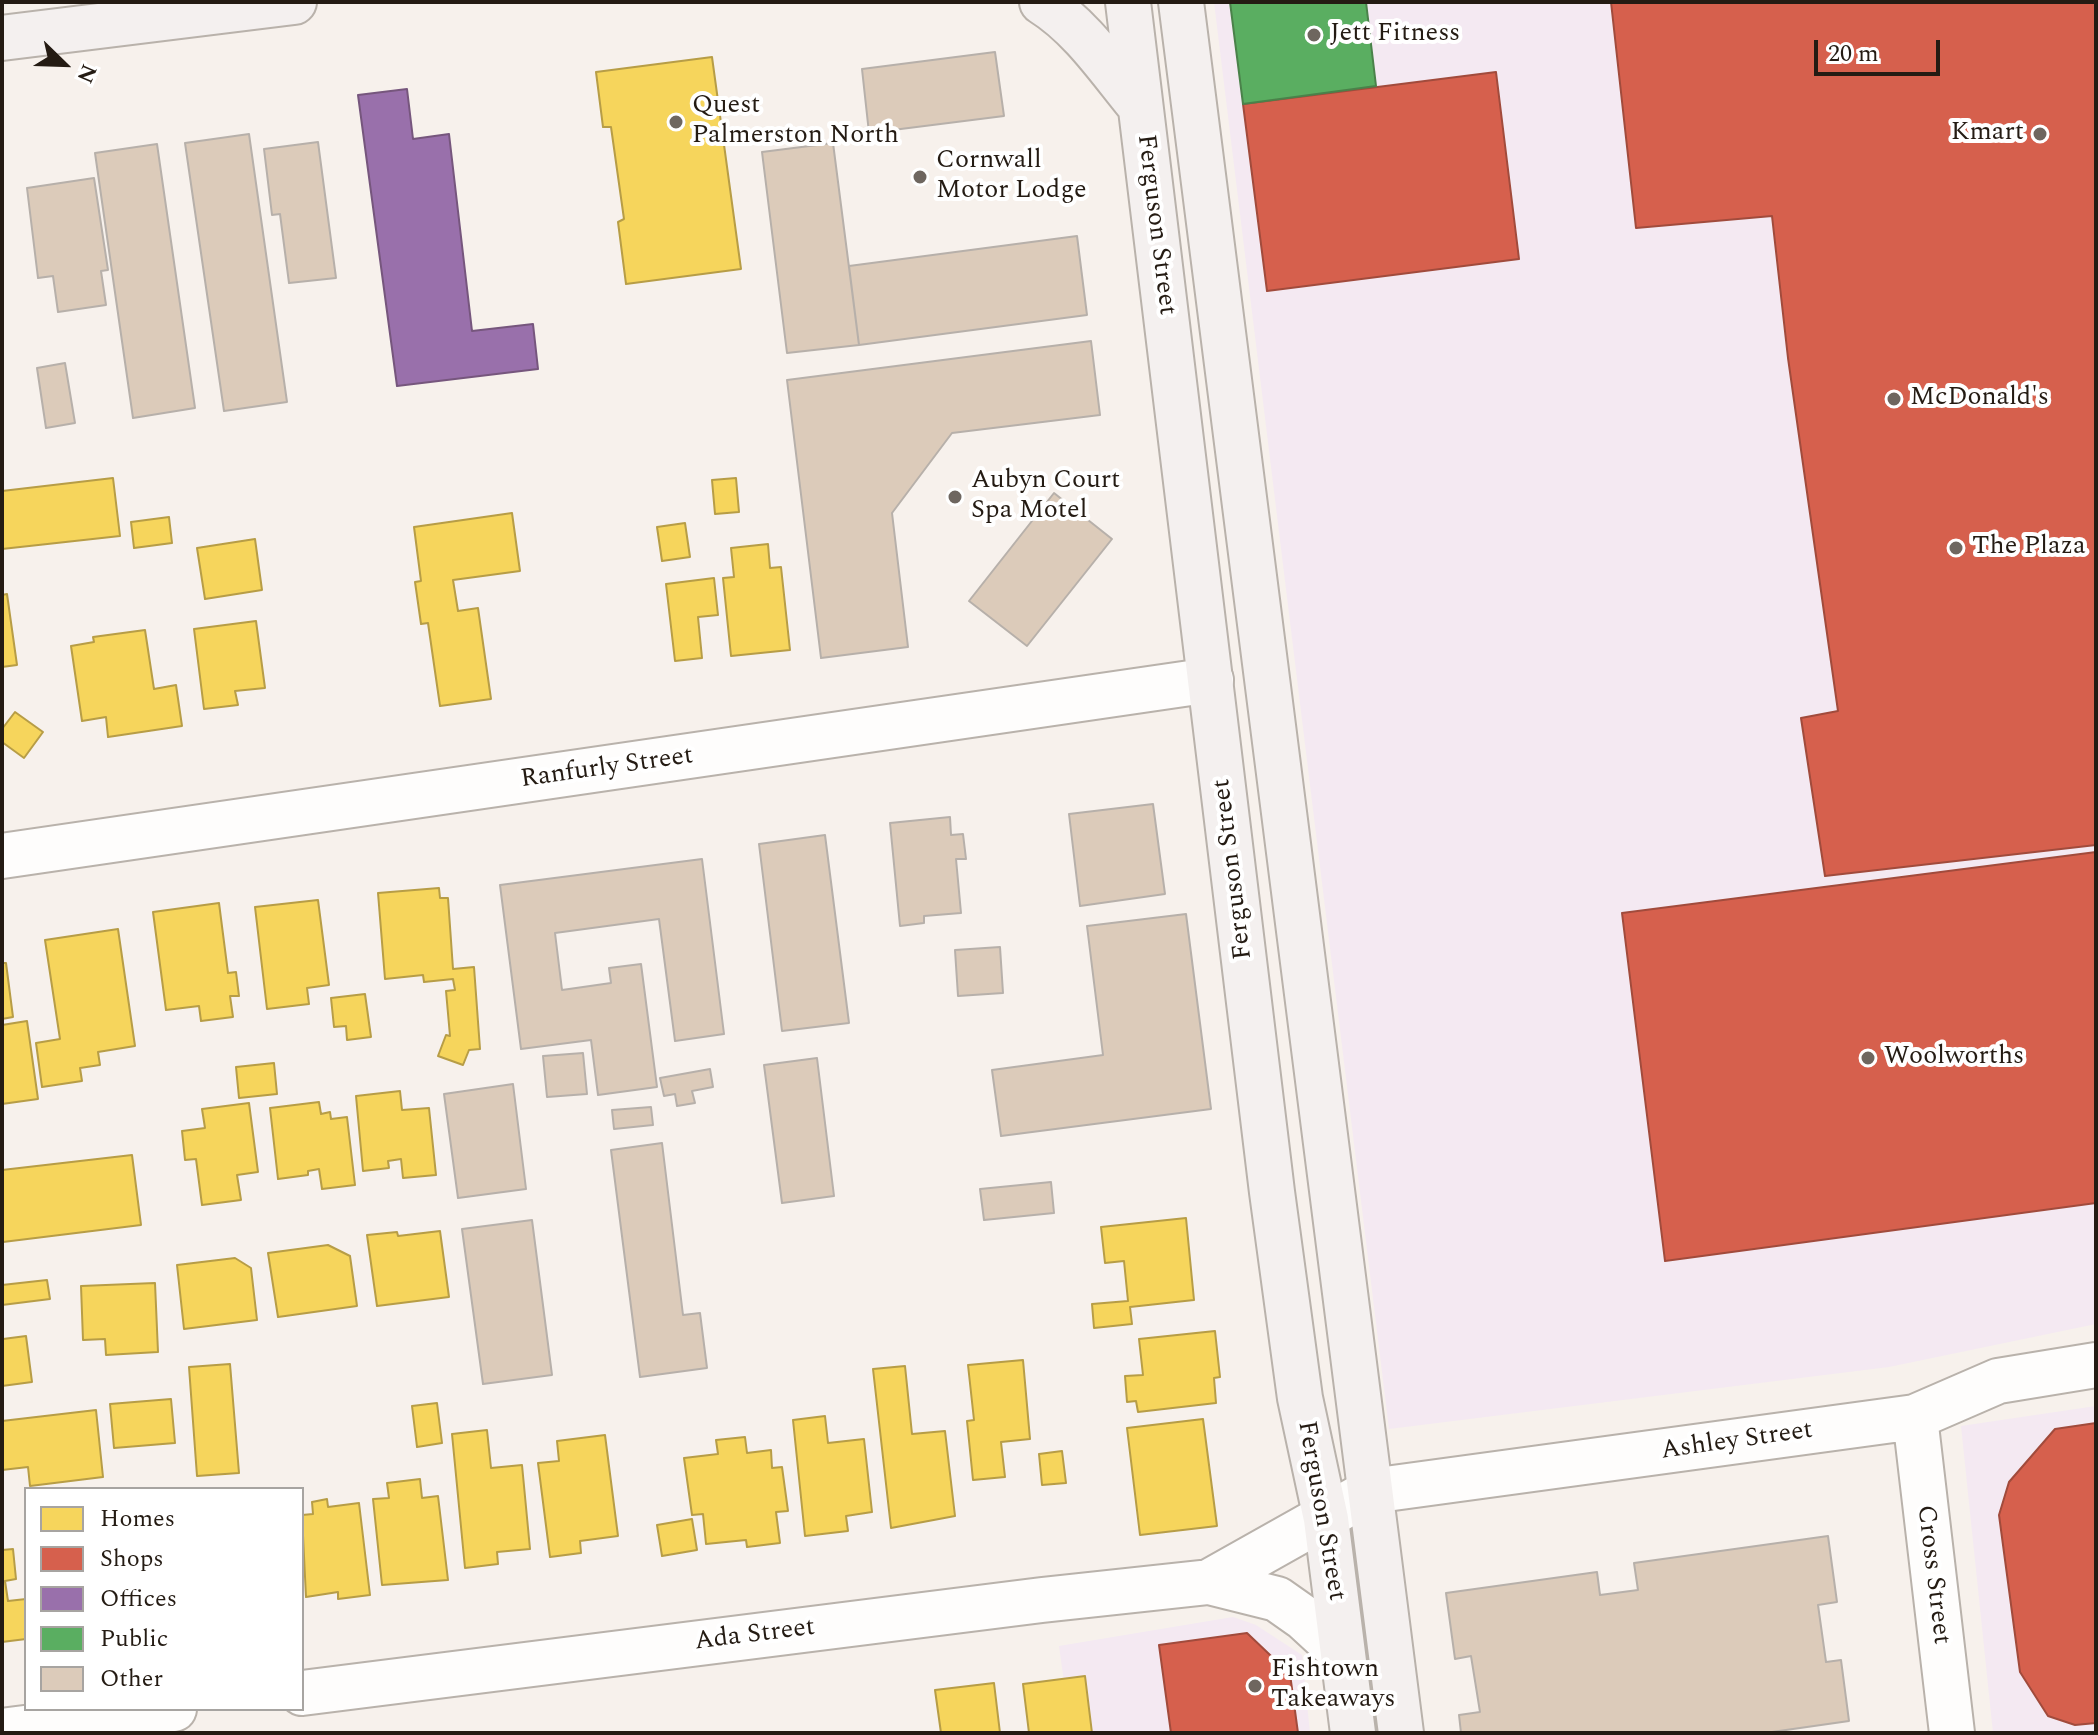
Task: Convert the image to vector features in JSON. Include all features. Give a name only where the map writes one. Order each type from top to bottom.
[{"type":"main road","points":[[2,38],[294,2]]},
{"type":"main road","points":[[1042,2],[1059,12],[1089,43],[1140,106]]},
{"type":"main road","name":"Ferguson Street","points":[[1128,2],[1298,1382],[1326,1519],[1353,1733]]},
{"type":"main road","name":"Ferguson Street","points":[[1181,2],[1401,1733]]},
{"type":"street","name":"Ranfurly Street","points":[[2,856],[1211,680]]},
{"type":"street","name":"Ashley Street","points":[[1371,1491],[1915,1417],[1998,1381],[2096,1365]]},
{"type":"street","name":"Cross Street","points":[[1915,1417],[1952,1733]]},
{"type":"street","name":"Ada Street","points":[[1209,1582],[1371,1491]]},
{"type":"street","name":"Ada Street","points":[[304,1693],[1042,1600],[1209,1582],[1277,1599],[1304,1618],[1342,1653]]},
{"type":"street","points":[[2,1731],[158,1711]]},
{"type":"shaded area","points":[[1214,2],[2096,2],[2096,1324],[1889,1367],[1389,1429]]},
{"type":"shaded area","points":[[2096,1406],[2096,1733],[1993,1733],[1961,1426]]},
{"type":"shaded area","points":[[1233,1617],[1256,1625],[1302,1655],[1310,1733],[1071,1733],[1059,1646]]},
{"type":"building: Homes","points":[[712,57],[741,269],[626,284],[618,222],[624,219],[611,127],[603,127],[596,72]]},
{"type":"building: Homes","points":[[113,478],[120,536],[2,549],[2,491]]},
{"type":"building: Homes","points":[[736,478],[739,512],[715,514],[712,480]]},
{"type":"building: Homes","points":[[512,513],[520,571],[453,580],[458,611],[478,608],[491,699],[440,706],[428,623],[421,624],[415,582],[421,581],[414,527]]},
{"type":"building: Homes","points":[[169,517],[172,543],[134,548],[131,522]]},
{"type":"building: Homes","points":[[685,523],[690,557],[662,561],[657,527]]},
{"type":"building: Homes","points":[[255,539],[262,590],[205,599],[197,548]]},
{"type":"building: Homes","points":[[768,544],[770,568],[781,567],[790,650],[731,656],[723,578],[734,577],[731,548]]},
{"type":"building: Homes","points":[[714,578],[718,615],[698,617],[702,658],[675,661],[666,584]]},
{"type":"building: Homes","points":[[7,594],[17,665],[2,667],[2,595]]},
{"type":"building: Homes","points":[[256,621],[265,688],[235,691],[238,705],[204,709],[194,629]]},
{"type":"building: Homes","points":[[145,630],[154,689],[176,685],[182,726],[108,737],[106,717],[82,721],[71,646],[94,642],[93,637]]},
{"type":"building: Homes","points":[[15,712],[43,732],[24,758],[2,742],[2,729]]},
{"type":"building: Homes","points":[[439,888],[440,898],[448,898],[453,969],[474,967],[480,1049],[469,1050],[463,1065],[438,1056],[446,1035],[450,1036],[446,991],[455,990],[453,979],[424,982],[423,975],[385,979],[378,893]]},
{"type":"building: Homes","points":[[318,900],[329,985],[307,988],[309,1004],[267,1009],[255,907]]},
{"type":"building: Homes","points":[[219,903],[228,973],[236,972],[239,996],[230,996],[233,1017],[201,1021],[199,1006],[166,1010],[153,912]]},
{"type":"building: Homes","points":[[118,929],[135,1046],[98,1052],[100,1065],[80,1068],[82,1081],[42,1087],[36,1043],[60,1039],[45,940]]},
{"type":"building: Homes","points":[[2,963],[6,963],[13,1017],[2,1019]]},
{"type":"building: Homes","points":[[365,994],[371,1037],[347,1040],[346,1026],[334,1027],[331,998]]},
{"type":"building: Homes","points":[[27,1021],[38,1099],[2,1104],[2,1025]]},
{"type":"building: Homes","points":[[274,1063],[277,1094],[239,1098],[236,1067]]},
{"type":"building: Homes","points":[[400,1091],[402,1110],[429,1108],[436,1175],[403,1178],[401,1159],[388,1161],[389,1168],[363,1171],[356,1096]]},
{"type":"building: Homes","points":[[319,1102],[321,1114],[330,1112],[331,1119],[347,1117],[355,1185],[322,1189],[319,1169],[308,1171],[308,1175],[278,1179],[270,1108]]},
{"type":"building: Homes","points":[[249,1103],[258,1172],[237,1175],[241,1200],[202,1205],[196,1159],[185,1160],[182,1131],[205,1128],[202,1109]]},
{"type":"building: Homes","points":[[132,1155],[141,1225],[3,1242],[2,1170]]},
{"type":"building: Homes","points":[[1186,1218],[1194,1300],[1130,1307],[1132,1324],[1094,1328],[1092,1304],[1128,1301],[1124,1261],[1105,1263],[1101,1227]]},
{"type":"building: Homes","points":[[440,1231],[449,1297],[377,1306],[367,1235],[397,1232],[398,1236]]},
{"type":"building: Homes","points":[[328,1245],[350,1256],[357,1306],[278,1317],[268,1253]]},
{"type":"building: Homes","points":[[235,1258],[251,1268],[257,1320],[184,1329],[177,1265]]},
{"type":"building: Homes","points":[[47,1280],[50,1299],[2,1305],[2,1285]]},
{"type":"building: Homes","points":[[155,1283],[158,1352],[106,1355],[105,1339],[83,1340],[81,1286]]},
{"type":"building: Homes","points":[[2,1331],[3,1339],[26,1336],[32,1382],[2,1386]]},
{"type":"building: Homes","points":[[1215,1331],[1220,1377],[1214,1378],[1216,1403],[1138,1412],[1136,1401],[1127,1402],[1125,1376],[1143,1375],[1139,1339]]},
{"type":"building: Homes","points":[[1023,1360],[1030,1439],[1001,1442],[1005,1477],[973,1480],[967,1421],[974,1420],[968,1365]]},
{"type":"building: Homes","points":[[230,1364],[239,1473],[197,1476],[189,1367]]},
{"type":"building: Homes","points":[[905,1366],[912,1434],[945,1431],[955,1516],[891,1528],[873,1369]]},
{"type":"building: Homes","points":[[171,1399],[175,1443],[114,1448],[110,1404]]},
{"type":"building: Homes","points":[[437,1403],[442,1443],[417,1447],[412,1406]]},
{"type":"building: Homes","points":[[96,1410],[103,1477],[30,1486],[28,1467],[2,1470],[2,1421]]},
{"type":"building: Homes","points":[[825,1416],[828,1443],[864,1439],[872,1512],[846,1516],[848,1531],[805,1536],[793,1420]]},
{"type":"building: Homes","points":[[1203,1419],[1217,1526],[1140,1535],[1127,1428]]},
{"type":"building: Homes","points":[[487,1430],[491,1468],[522,1465],[530,1549],[497,1552],[498,1564],[465,1568],[452,1434]]},
{"type":"building: Homes","points":[[605,1435],[618,1536],[580,1541],[581,1553],[550,1557],[538,1463],[559,1461],[557,1441]]},
{"type":"building: Homes","points":[[745,1437],[747,1453],[771,1450],[772,1468],[782,1467],[788,1511],[776,1512],[780,1543],[747,1547],[746,1540],[706,1544],[703,1514],[692,1515],[684,1458],[718,1454],[716,1440]]},
{"type":"building: Homes","points":[[1062,1451],[1066,1483],[1042,1485],[1039,1454]]},
{"type":"building: Homes","points":[[420,1479],[422,1498],[438,1496],[448,1580],[382,1585],[373,1499],[389,1498],[387,1483]]},
{"type":"building: Homes","points":[[327,1499],[328,1507],[359,1503],[370,1595],[338,1599],[338,1592],[306,1597],[304,1515],[313,1514],[312,1502]]},
{"type":"building: Homes","points":[[692,1519],[697,1550],[662,1556],[657,1525]]},
{"type":"building: Homes","points":[[13,1549],[16,1579],[5,1581],[8,1601],[24,1599],[24,1639],[2,1642],[2,1550]]},
{"type":"building: Homes","points":[[1085,1676],[1092,1733],[1029,1733],[1023,1684]]},
{"type":"building: Homes","points":[[994,1683],[1000,1733],[941,1733],[935,1690]]},
{"type":"building: Shops","name":"The Plaza","points":[[1611,2],[2096,2],[2096,845],[1825,876],[1801,718],[1838,711],[1788,358],[1772,216],[1636,228]]},
{"type":"building: Shops","points":[[1496,72],[1519,259],[1267,291],[1243,104]]},
{"type":"building: Shops","name":"Woolworths","points":[[2096,852],[2096,1203],[1665,1261],[1622,913]]},
{"type":"building: Shops","points":[[2096,1423],[2096,1723],[2075,1725],[2048,1716],[2020,1672],[1999,1515],[2009,1482],[2055,1429]]},
{"type":"building: Shops","points":[[1247,1633],[1290,1674],[1298,1733],[1171,1733],[1159,1645]]},
{"type":"building: Offices","points":[[407,89],[413,139],[449,134],[472,331],[533,324],[538,369],[397,386],[358,95]]},
{"type":"building: Public","points":[[1230,2],[1366,2],[1376,86],[1243,104]]},
{"type":"building: Other","points":[[995,52],[1004,116],[869,133],[862,69]]},
{"type":"building: Other","points":[[249,134],[287,402],[224,411],[185,143]]},
{"type":"building: Other","points":[[318,142],[336,278],[289,283],[280,214],[272,215],[264,149]]},
{"type":"building: Other","points":[[833,143],[859,345],[787,353],[762,152]]},
{"type":"building: Other","points":[[157,144],[195,408],[133,418],[95,153]]},
{"type":"building: Other","points":[[94,178],[108,270],[101,271],[106,305],[58,312],[53,276],[38,278],[27,188]]},
{"type":"building: Other","points":[[1077,236],[1087,315],[859,345],[849,266]]},
{"type":"building: Other","points":[[1091,341],[1100,415],[952,433],[892,513],[908,647],[821,658],[787,380]]},
{"type":"building: Other","points":[[65,363],[75,423],[46,428],[37,368]]},
{"type":"building: Other","points":[[1054,493],[1112,539],[1027,646],[969,601]]},
{"type":"building: Other","points":[[1153,804],[1165,894],[1080,906],[1069,814]]},
{"type":"building: Other","points":[[950,817],[951,835],[963,834],[966,859],[956,859],[961,913],[924,916],[924,923],[900,926],[890,823]]},
{"type":"building: Other","points":[[825,835],[849,1023],[782,1031],[759,844]]},
{"type":"building: Other","points":[[702,859],[724,1034],[675,1041],[659,919],[555,933],[562,990],[611,983],[609,968],[641,964],[657,1087],[598,1095],[591,1040],[521,1049],[500,885]]},
{"type":"building: Other","points":[[1186,914],[1211,1109],[1001,1136],[992,1070],[1103,1055],[1087,926]]},
{"type":"building: Other","points":[[1000,947],[1003,993],[958,996],[955,950]]},
{"type":"building: Other","points":[[583,1053],[587,1094],[547,1097],[543,1056]]},
{"type":"building: Other","points":[[817,1058],[834,1196],[782,1203],[764,1065]]},
{"type":"building: Other","points":[[710,1069],[713,1087],[692,1091],[695,1103],[677,1106],[675,1094],[664,1096],[660,1078]]},
{"type":"building: Other","points":[[513,1084],[526,1189],[458,1198],[444,1094]]},
{"type":"building: Other","points":[[651,1107],[653,1125],[614,1129],[612,1110]]},
{"type":"building: Other","points":[[662,1143],[683,1315],[700,1313],[707,1368],[640,1377],[611,1150]]},
{"type":"building: Other","points":[[1051,1182],[1054,1213],[984,1220],[980,1189]]},
{"type":"building: Other","points":[[532,1220],[552,1375],[483,1384],[462,1229]]},
{"type":"building: Other","points":[[1828,1536],[1837,1602],[1818,1605],[1826,1662],[1841,1660],[1849,1721],[1765,1733],[1461,1733],[1459,1715],[1480,1712],[1471,1656],[1455,1659],[1446,1593],[1597,1572],[1600,1595],[1638,1590],[1634,1563]]},
{"type":"place","name":"Jett Fitness","points":[[1314,35]]},
{"type":"place","name":"Quest Palmerston North","points":[[676,122]]},
{"type":"place","name":"Kmart","points":[[2040,134]]},
{"type":"place","name":"Cornwall Motor Lodge","points":[[920,177]]},
{"type":"place","name":"McDonald's","points":[[1894,399]]},
{"type":"place","name":"Aubyn Court Spa Motel","points":[[955,497]]},
{"type":"place","name":"The Plaza","points":[[1956,548]]},
{"type":"place","name":"Woolworths","points":[[1868,1058]]},
{"type":"place","name":"Fishtown Takeaways","points":[[1255,1686]]}]
